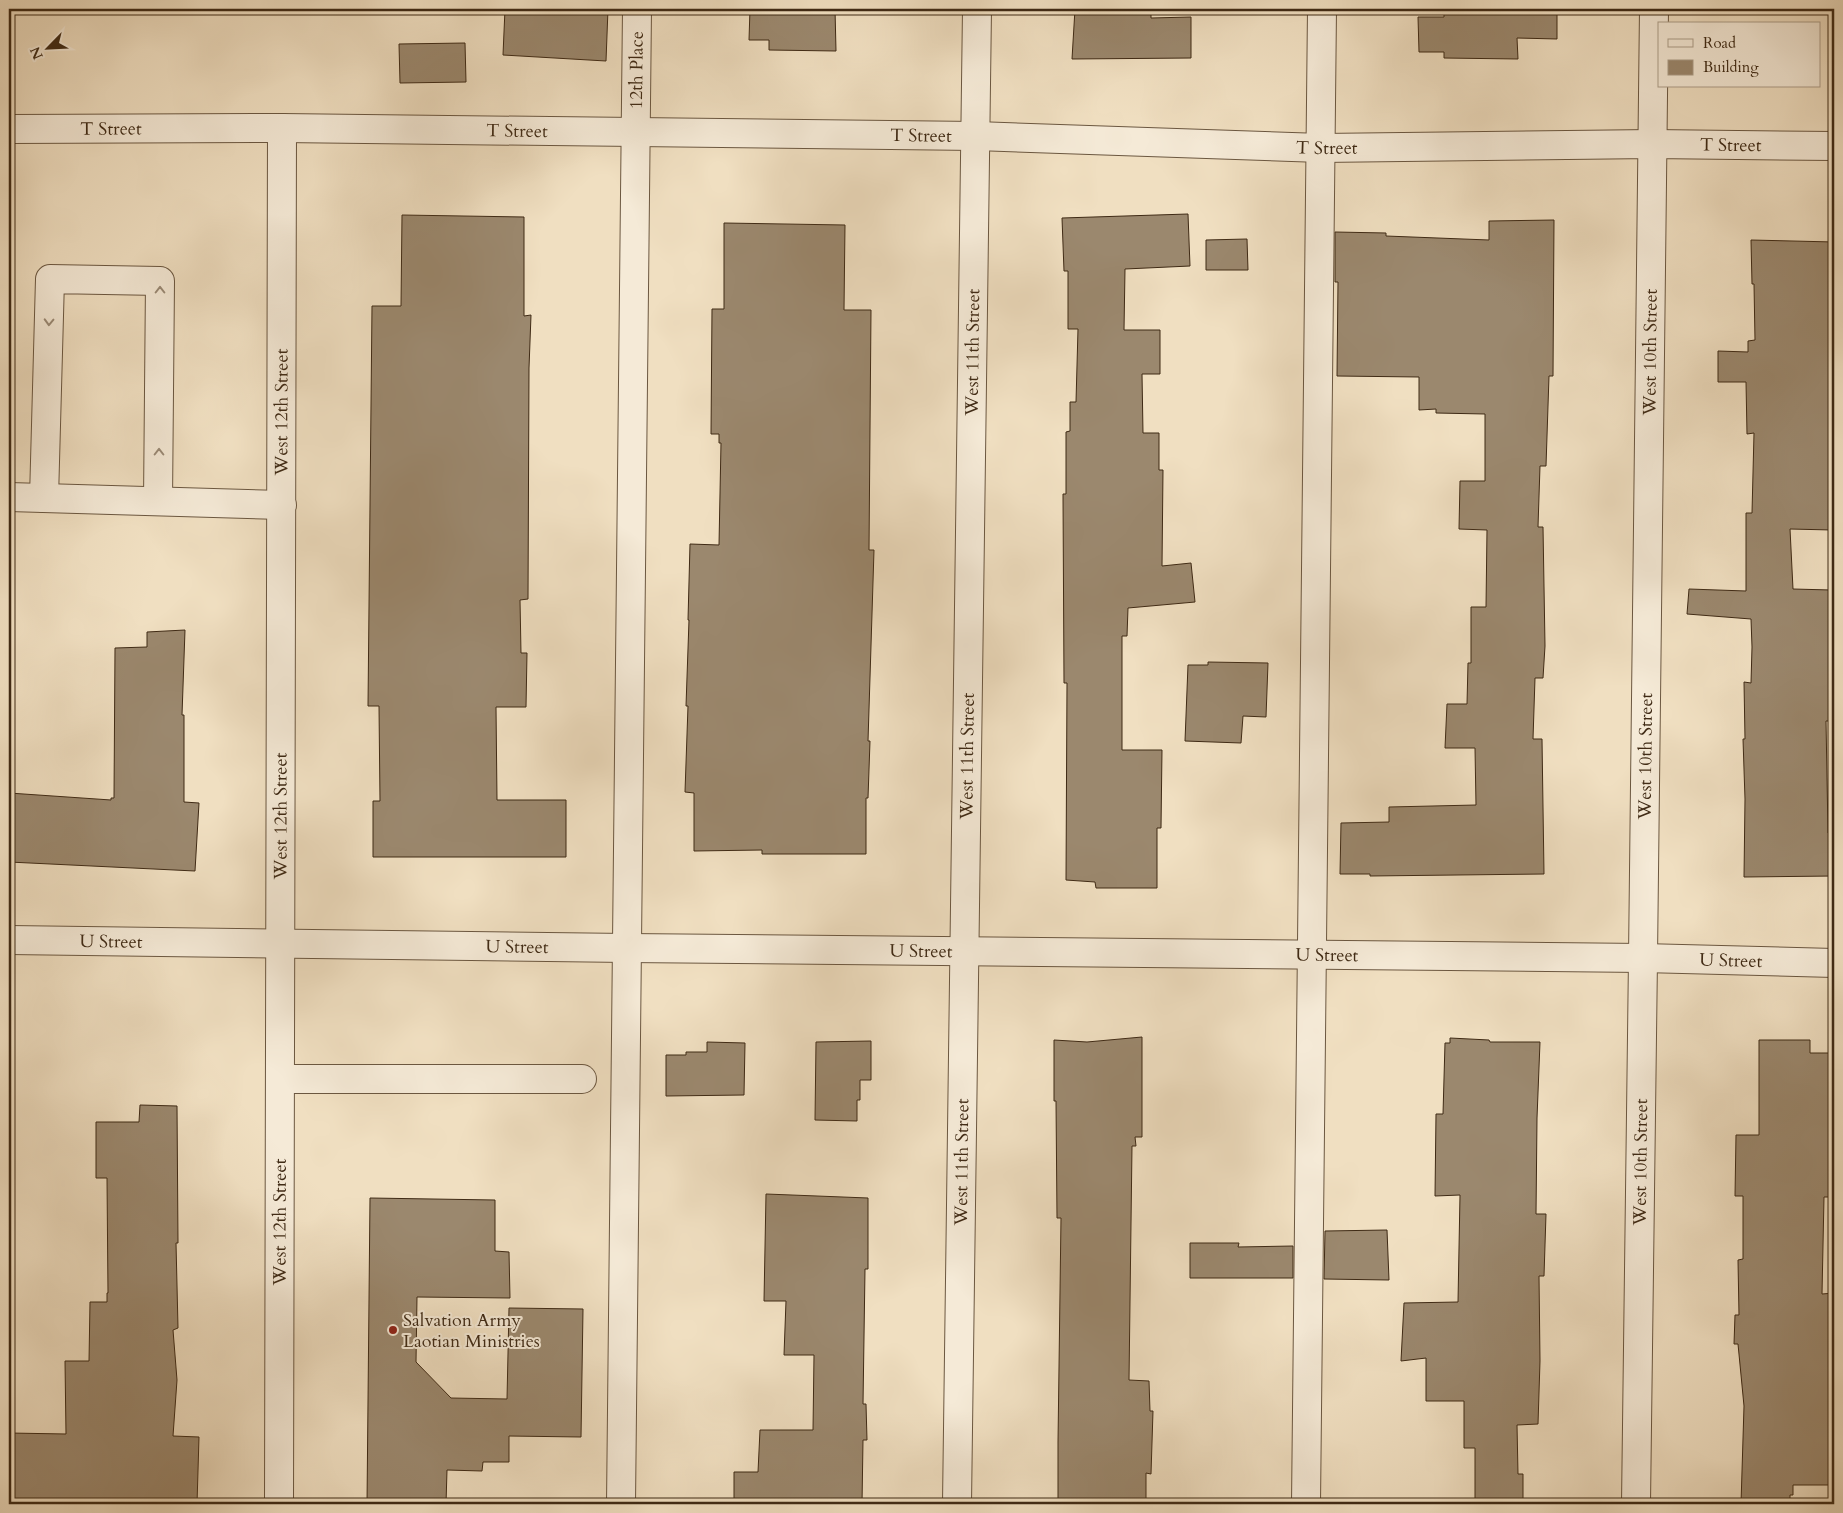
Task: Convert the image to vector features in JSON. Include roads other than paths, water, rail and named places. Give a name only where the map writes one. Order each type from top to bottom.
[{"type":"street","name":"12th Place","points":[[621,1504],[637,9]]},
{"type":"street","name":"West 11th Street","points":[[957,1504],[977,9]]},
{"type":"street","points":[[1306,1504],[1322,9]]},
{"type":"street","name":"West 10th Street","points":[[1636,1504],[1654,9]]},
{"type":"street","name":"T Street","points":[[9,129],[282,128],[976,136],[1321,148],[1652,144],[1834,146]]},
{"type":"street","name":"West 12th Street","points":[[279,1504],[282,943],[282,128]]},
{"type":"street","points":[[44,498],[50,279],[160,280],[158,501]]},
{"type":"street","points":[[9,497],[282,505]]},
{"type":"street","name":"U Street","points":[[9,940],[1643,958],[1834,963]]},
{"type":"street","points":[[281,1080],[582,1078]]},
{"type":"place","name":"Salvation Army Laotian Ministries","points":[[393,1330]]}]
